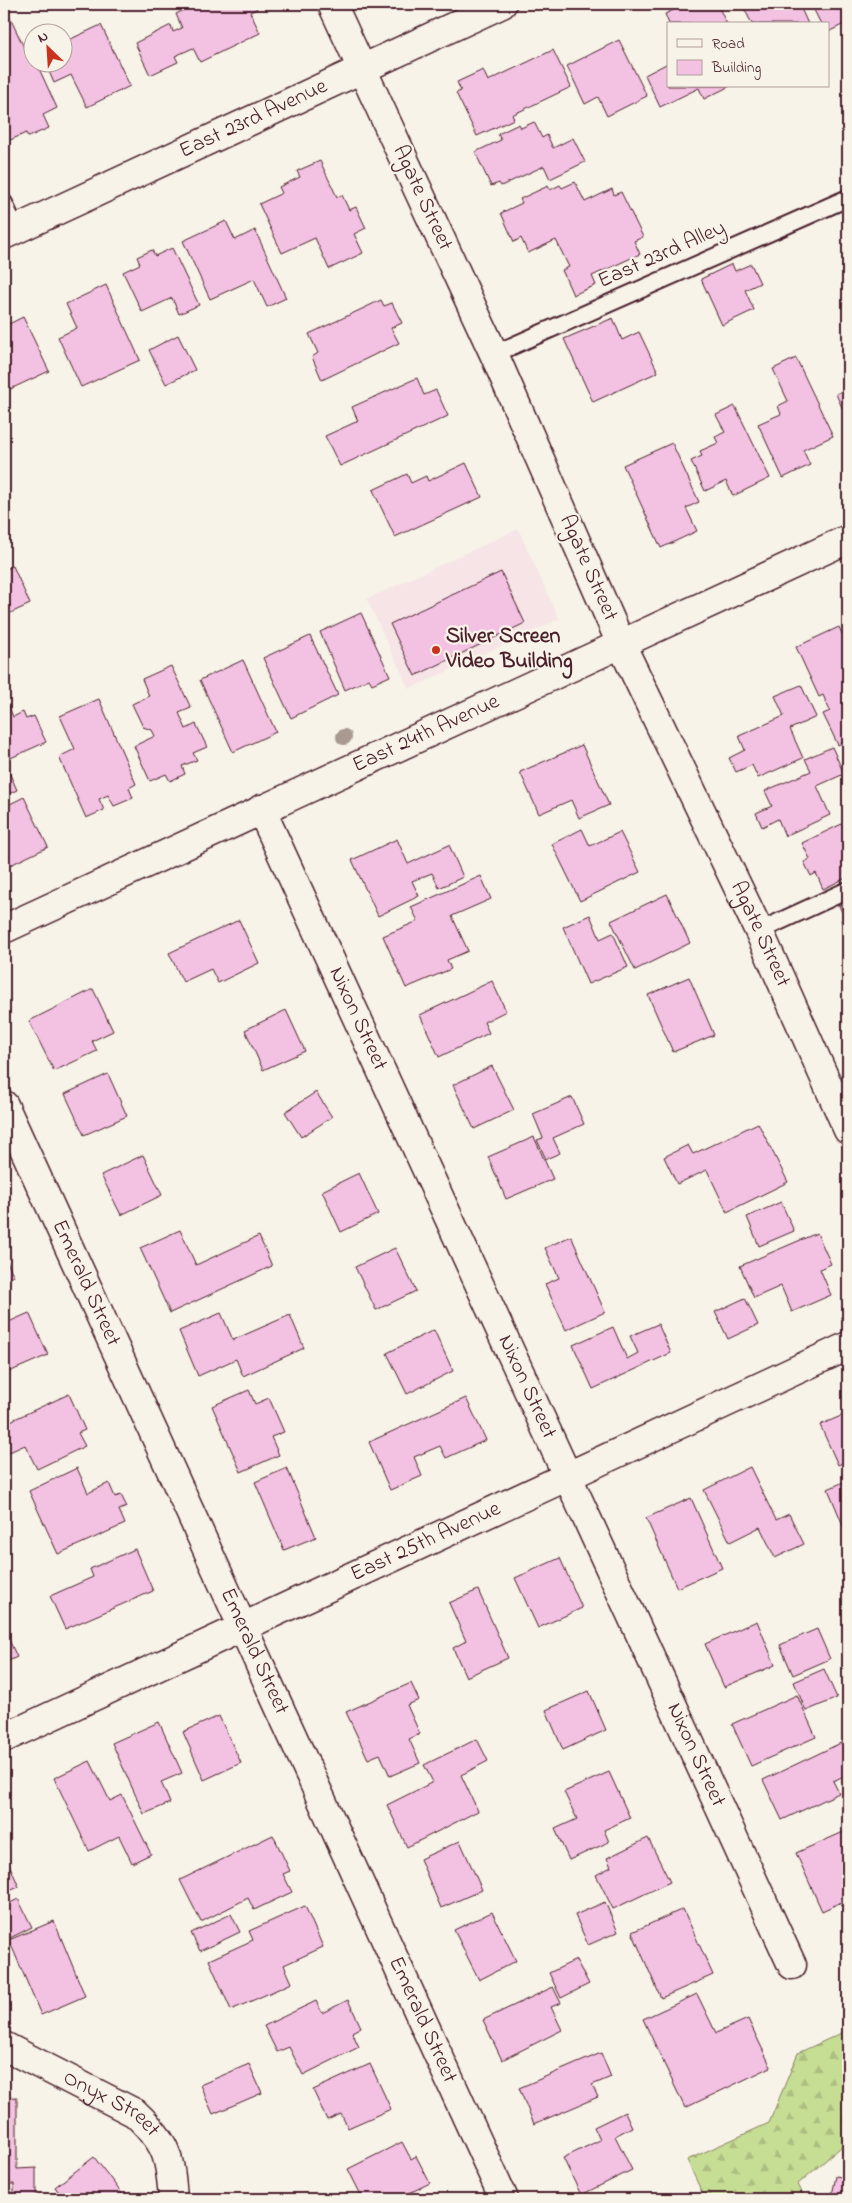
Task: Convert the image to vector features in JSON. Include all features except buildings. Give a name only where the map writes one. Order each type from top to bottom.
[{"type":"street","name":"Agate Street","points":[[332,4],[494,354],[621,644],[759,931],[848,1130]]},
{"type":"street","name":"East 23rd Avenue","points":[[10,232],[502,4]]},
{"type":"street","name":"East 24th Avenue","points":[[4,928],[848,539]]},
{"type":"street","name":"Nixon Street","points":[[261,809],[792,1965]]},
{"type":"street","name":"Emerald Street","points":[[4,1105],[504,2199]]},
{"type":"street","name":"East 25th Avenue","points":[[4,1738],[848,1346]]},
{"type":"street","name":"Onyx Street","points":[[4,2046],[135,2113],[152,2129],[165,2148],[171,2168],[173,2199]]},
{"type":"lane","name":"East 23rd Alley","points":[[494,354],[848,198]]},
{"type":"lane","points":[[4,203],[10,232]]},
{"type":"lane","points":[[759,931],[848,890]]},
{"type":"shaded area","points":[[518,529],[559,619],[409,689],[367,599]]},
{"type":"green space","points":[[848,2030],[848,2141],[798,2184],[805,2199],[705,2199],[687,2160],[769,2123],[798,2053]]},
{"type":"place","name":"Silver Screen Video Building","points":[[436,650]]}]
